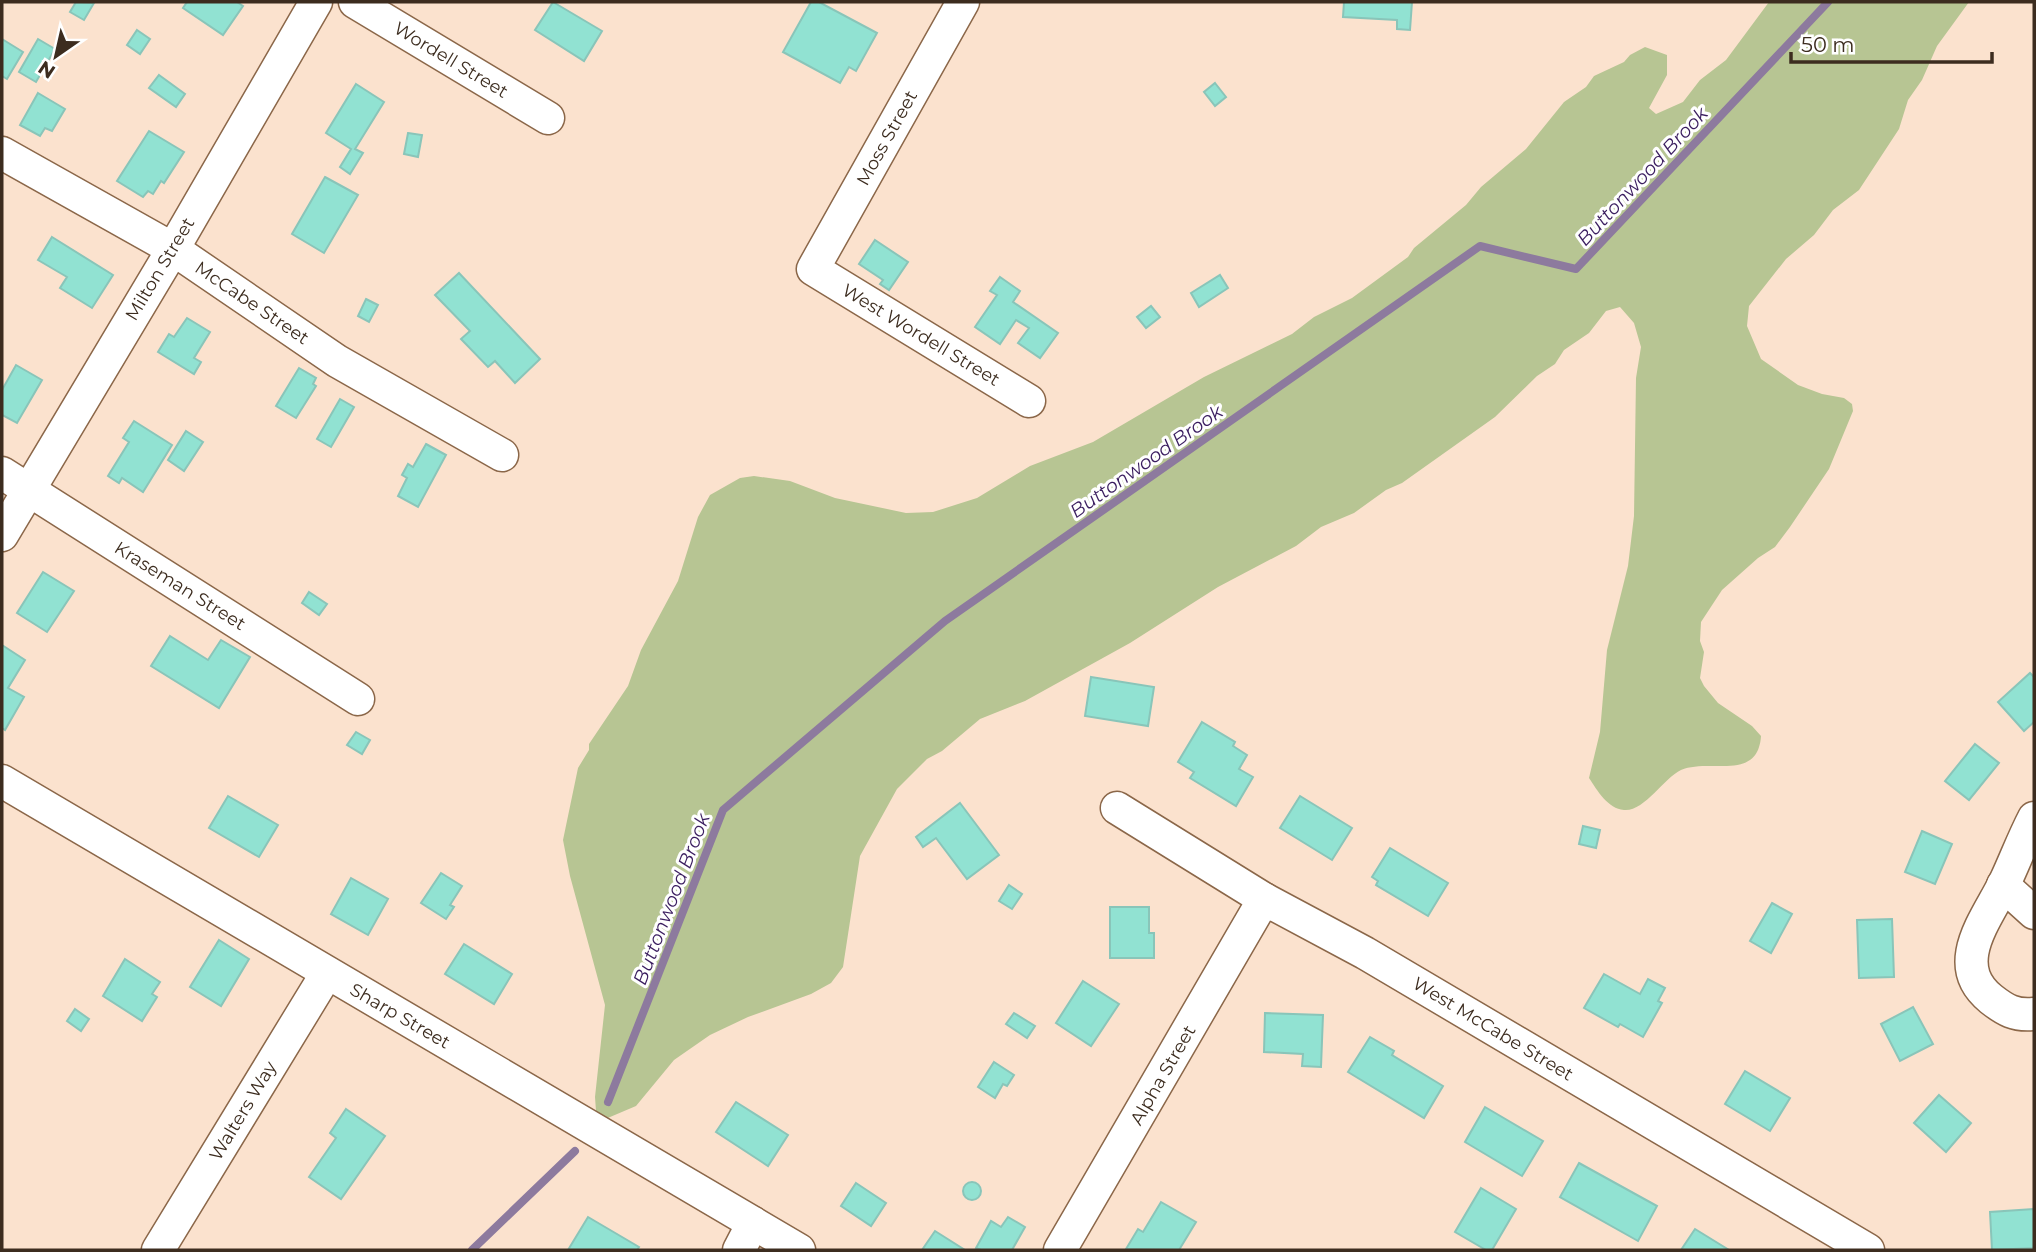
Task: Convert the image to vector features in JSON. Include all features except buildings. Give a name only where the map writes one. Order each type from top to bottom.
[{"type":"street","name":"Milton Street","points":[[2,535],[15,481],[173,249],[316,2]]},
{"type":"street","name":"Wordell Street","points":[[355,2],[548,118]]},
{"type":"street","name":"Moss Street","points":[[813,270],[958,3]]},
{"type":"street","name":"McCabe Street","points":[[2,153],[173,249],[337,360],[502,455]]},
{"type":"street","name":"West Wordell Street","points":[[813,270],[1029,401]]},
{"type":"street","name":"Kraseman Street","points":[[15,481],[358,699]]},
{"type":"street","name":"Sharp Street","points":[[2,781],[327,973],[746,1237],[799,1250]]},
{"type":"street","name":"West McCabe Street","points":[[1117,808],[1264,899],[1365,953],[1868,1250]]},
{"type":"street","points":[[2034,818],[1976,939],[1972,957],[1973,976],[1984,993],[2006,1011],[2034,1014]]},
{"type":"street","points":[[2003,885],[2034,914]]},
{"type":"street","name":"Alpha Street","points":[[1060,1250],[1264,899]]},
{"type":"street","name":"Walters Way","points":[[158,1250],[327,973]]},
{"type":"green space","points":[[1769,2],[1969,2],[1937,46],[1922,80],[1908,100],[1899,129],[1859,190],[1833,210],[1814,235],[1786,259],[1749,306],[1747,326],[1761,359],[1798,385],[1822,394],[1844,398],[1852,404],[1853,411],[1829,469],[1790,527],[1775,547],[1758,558],[1722,590],[1701,622],[1700,641],[1704,652],[1700,678],[1718,703],[1752,726],[1761,736],[1758,750],[1751,759],[1731,766],[1681,770],[1639,806],[1624,810],[1613,806],[1604,798],[1589,778],[1600,732],[1607,650],[1628,566],[1634,516],[1636,378],[1641,347],[1634,323],[1620,307],[1606,311],[1589,333],[1564,350],[1555,364],[1537,376],[1495,417],[1402,483],[1386,490],[1354,513],[1321,527],[1296,546],[1218,587],[1130,643],[1025,701],[980,719],[942,751],[927,759],[897,789],[860,856],[843,967],[831,983],[811,994],[748,1017],[710,1035],[674,1060],[636,1106],[603,1120],[596,1111],[595,1097],[605,1005],[563,840],[578,768],[589,750],[589,744],[628,686],[641,650],[678,581],[698,517],[710,495],[740,478],[754,476],[790,481],[835,498],[906,513],[933,512],[977,498],[1030,466],[1093,442],[1204,377],[1292,334],[1314,317],[1352,298],[1408,257],[1414,248],[1466,205],[1481,187],[1526,149],[1564,102],[1586,87],[1594,76],[1624,62],[1630,55],[1645,47],[1667,55],[1667,75],[1649,108],[1656,114],[1683,102],[1700,80],[1726,60]]},
{"type":"waterway","name":"Buttonwood Brook","points":[[608,1102],[723,810],[945,621],[1480,246],[1576,269],[1828,2]]},
{"type":"waterway","name":"Buttonwood Brook","points":[[472,1250],[575,1151]]}]
